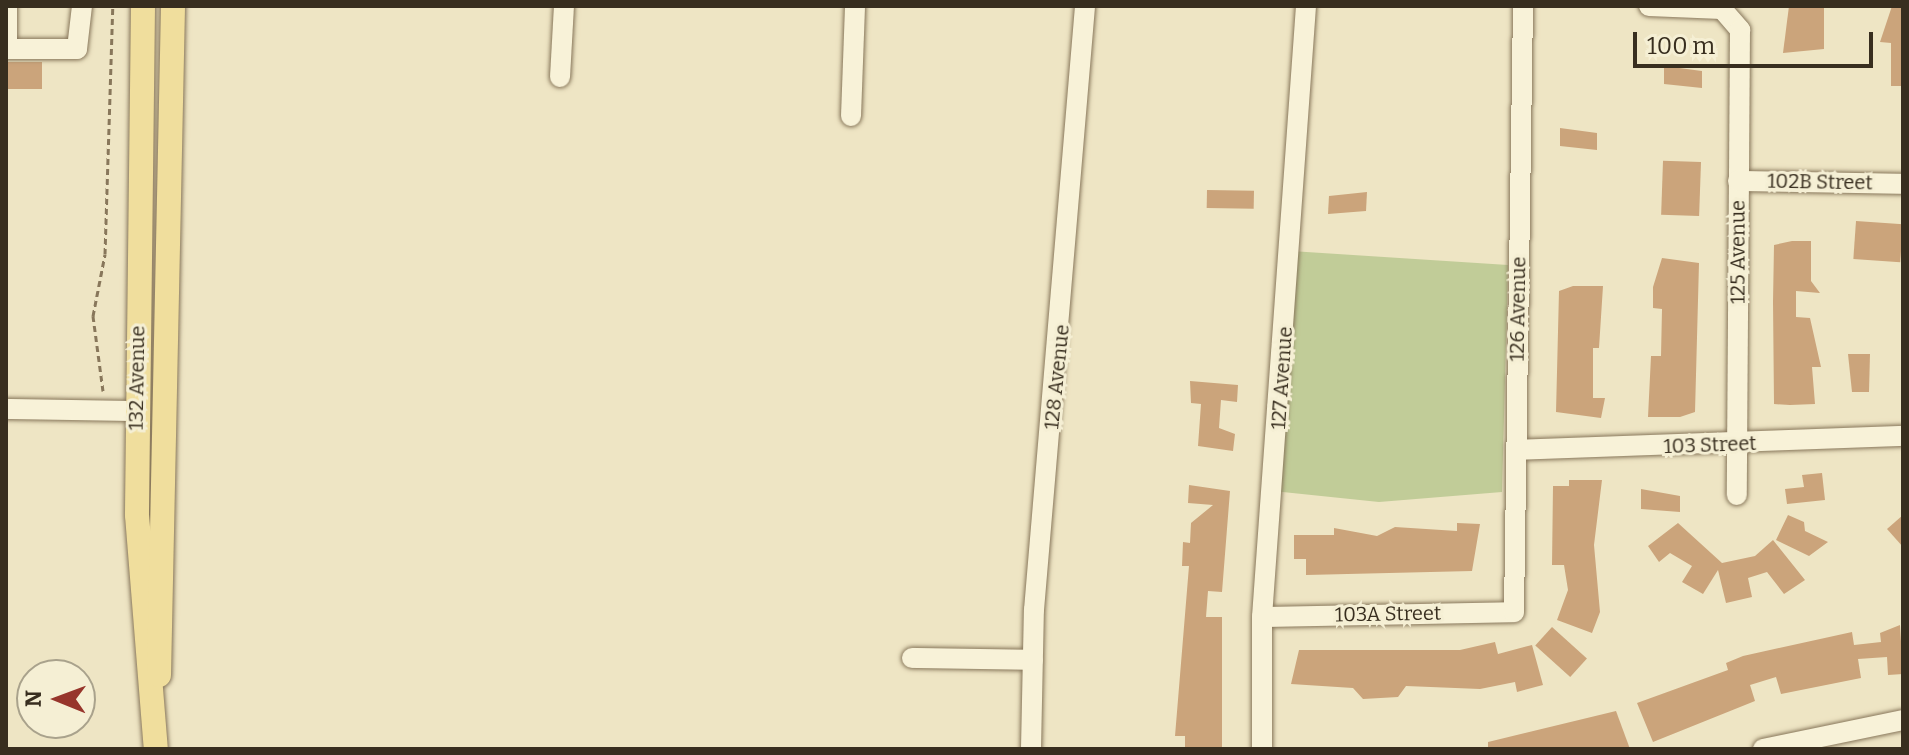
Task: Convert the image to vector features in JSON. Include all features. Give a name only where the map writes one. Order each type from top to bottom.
[{"type":"main road","name":"132 Avenue","points":[[143,6],[137,411],[142,634],[157,749]]},
{"type":"main road","name":"132 Avenue","points":[[157,749],[173,6]]},
{"type":"street","points":[[7,6],[6,49],[77,49],[82,6]]},
{"type":"street","points":[[560,77],[564,6]]},
{"type":"street","points":[[851,116],[855,6]]},
{"type":"street","name":"128 Avenue","points":[[1031,749],[1033,660],[1085,6]]},
{"type":"street","name":"127 Avenue","points":[[1262,749],[1262,617],[1306,6]]},
{"type":"street","name":"126 Avenue","points":[[1514,612],[1523,6]]},
{"type":"street","name":"125 Avenue","points":[[1649,6],[1731,12],[1740,30],[1737,495]]},
{"type":"street","name":"102B Street","points":[[1738,181],[1903,184]]},
{"type":"street","points":[[6,409],[137,411]]},
{"type":"street","name":"103 Street","points":[[1516,450],[1903,436]]},
{"type":"street","name":"103A Street","points":[[1262,617],[1514,612]]},
{"type":"street","points":[[912,658],[1033,660]]},
{"type":"street","points":[[1763,749],[1903,720]]},
{"type":"path","points":[[103,391],[93,316],[105,254],[113,6]]},
{"type":"green space","points":[[1291,251],[1508,265],[1502,492],[1379,502],[1273,491]]},
{"type":"building","points":[[1789,6],[1824,6],[1824,49],[1783,53]]},
{"type":"building","points":[[1892,6],[1903,6],[1903,86],[1891,86],[1891,43],[1880,42]]},
{"type":"building","points":[[6,62],[42,62],[42,89],[6,89]]},
{"type":"building","points":[[1664,66],[1702,71],[1702,88],[1664,84]]},
{"type":"building","points":[[1560,128],[1597,133],[1597,150],[1560,146]]},
{"type":"building","points":[[1663,161],[1701,162],[1699,216],[1661,215]]},
{"type":"building","points":[[1207,190],[1254,191],[1254,209],[1207,208]]},
{"type":"building","points":[[1367,192],[1366,211],[1328,214],[1329,196]]},
{"type":"building","points":[[1856,221],[1903,224],[1900,262],[1853,259]]},
{"type":"building","points":[[1811,241],[1811,281],[1820,293],[1796,291],[1796,317],[1810,318],[1821,367],[1812,367],[1815,404],[1774,404],[1774,245]]},
{"type":"building","points":[[1662,258],[1699,263],[1695,412],[1680,417],[1648,417],[1651,356],[1661,356],[1662,309],[1653,308],[1653,287]]},
{"type":"building","points":[[1573,286],[1603,286],[1599,348],[1593,348],[1593,398],[1605,398],[1601,418],[1556,412],[1559,291]]},
{"type":"building","points":[[1848,354],[1870,354],[1869,392],[1852,392]]},
{"type":"building","points":[[1190,381],[1238,385],[1237,402],[1221,400],[1219,428],[1235,434],[1233,451],[1198,446],[1201,404],[1191,403]]},
{"type":"building","points":[[1822,473],[1825,500],[1787,504],[1785,489],[1804,487],[1802,475]]},
{"type":"building","points":[[1569,480],[1602,480],[1594,545],[1600,612],[1592,633],[1557,620],[1568,590],[1564,565],[1552,565],[1553,486],[1569,486]]},
{"type":"building","points":[[1189,485],[1230,491],[1222,592],[1208,591],[1206,617],[1222,617],[1222,749],[1185,749],[1185,736],[1175,736],[1189,566],[1182,566],[1183,542],[1190,543],[1191,523],[1213,505],[1188,503]]},
{"type":"building","points":[[1641,489],[1680,496],[1680,512],[1641,509]]},
{"type":"building","points":[[1788,515],[1804,522],[1805,531],[1828,542],[1809,556],[1776,540]]},
{"type":"building","points":[[1903,515],[1903,547],[1887,529]]},
{"type":"building","points":[[1457,523],[1480,524],[1472,571],[1306,575],[1306,559],[1294,559],[1294,535],[1334,535],[1334,528],[1377,536],[1395,527],[1457,531]]},
{"type":"building","points":[[1678,523],[1722,563],[1755,556],[1773,540],[1805,580],[1784,594],[1767,572],[1748,578],[1752,597],[1726,603],[1718,570],[1703,594],[1682,582],[1692,566],[1670,553],[1659,562],[1648,546]]},
{"type":"building","points":[[1900,625],[1903,674],[1888,675],[1887,657],[1858,659],[1861,678],[1781,694],[1776,677],[1750,685],[1755,701],[1653,742],[1637,703],[1728,670],[1726,663],[1743,656],[1852,632],[1854,645],[1881,642],[1880,633]]},
{"type":"building","points":[[1552,627],[1587,658],[1570,677],[1535,646]]},
{"type":"building","points":[[1495,642],[1498,654],[1532,645],[1543,685],[1517,692],[1515,682],[1480,689],[1406,686],[1398,697],[1363,699],[1353,688],[1291,684],[1299,650],[1460,650]]},
{"type":"building","points":[[1616,711],[1630,749],[1488,749],[1488,742]]}]
